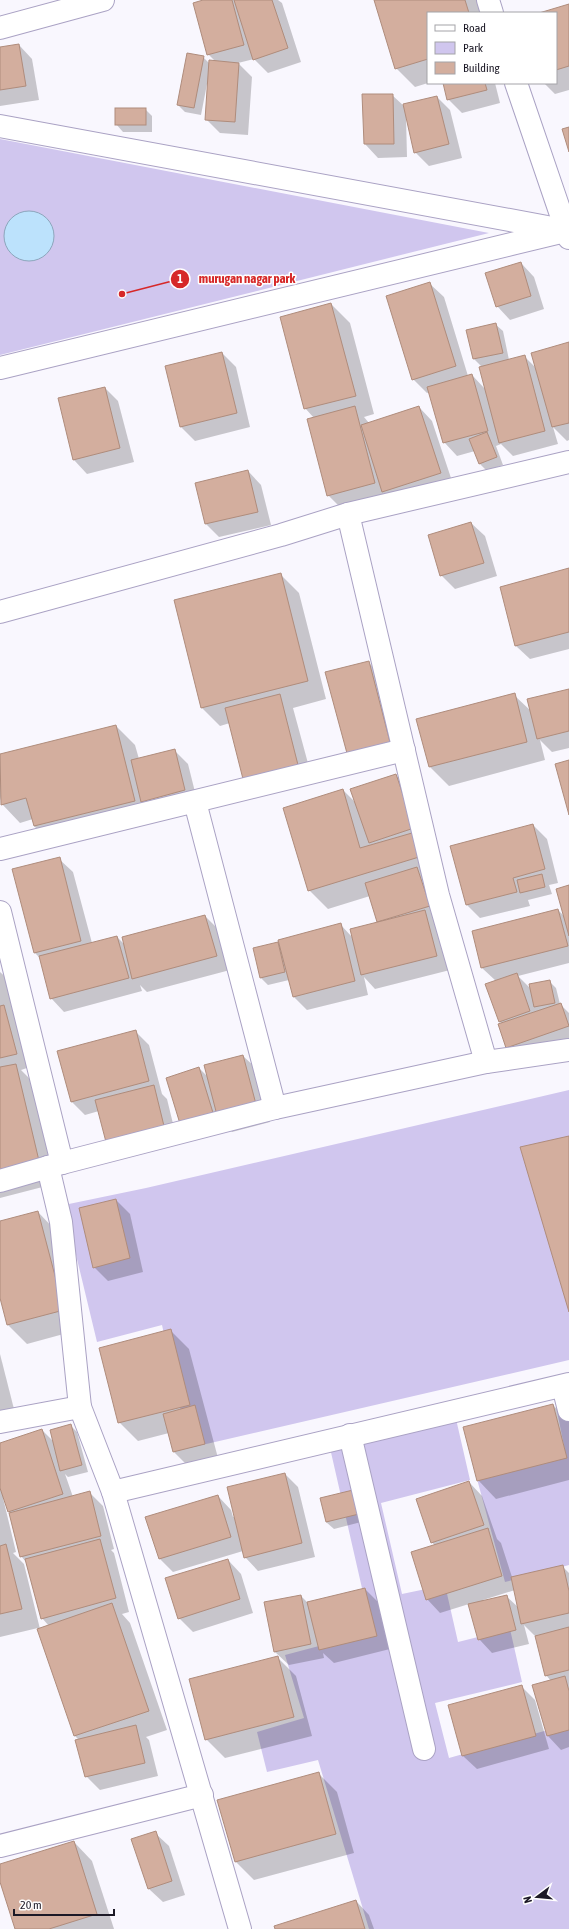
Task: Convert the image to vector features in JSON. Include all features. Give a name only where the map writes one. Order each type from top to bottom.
[{"type":"street","points":[[0,28],[103,0]]},
{"type":"street","points":[[488,0],[492,12]]},
{"type":"street","points":[[516,84],[567,234]]},
{"type":"street","points":[[0,126],[567,234]]},
{"type":"street","points":[[0,368],[567,234]]},
{"type":"street","points":[[0,612],[281,535],[348,514],[569,463]]},
{"type":"street","points":[[348,514],[438,895],[486,1062]]},
{"type":"street","points":[[0,849],[404,750]]},
{"type":"street","points":[[195,802],[275,1108]]},
{"type":"street","points":[[0,912],[55,1165],[80,1407],[114,1492],[240,1929]]},
{"type":"street","points":[[0,1181],[55,1165],[275,1108],[486,1062],[569,1050]]},
{"type":"street","points":[[114,1492],[566,1385],[569,1410]]},
{"type":"street","points":[[0,1422],[80,1407]]},
{"type":"street","points":[[350,1435],[424,1749]]},
{"type":"street","points":[[0,1846],[202,1795]]},
{"type":"green space","points":[[0,139],[489,233],[0,355]]},
{"type":"green space","points":[[569,1090],[569,1360],[189,1448],[162,1325],[97,1342],[64,1205],[146,1188]]},
{"type":"green space","points":[[569,1392],[569,1565],[505,1582],[477,1479],[566,1456],[554,1396]]},
{"type":"green space","points":[[456,1419],[470,1480],[381,1503],[402,1594],[445,1585],[458,1642],[510,1629],[522,1682],[435,1703],[449,1758],[569,1724],[569,1929],[369,1929],[318,1760],[267,1772],[257,1732],[304,1718],[285,1655],[372,1632],[330,1448]]},
{"type":"water","points":[[24,211],[34,211],[47,218],[54,231],[54,241],[47,254],[34,261],[24,261],[15,257],[8,250],[4,241],[4,231],[8,222],[15,215]]},
{"type":"building","points":[[203,0],[232,0],[244,45],[207,55],[193,3]]},
{"type":"building","points":[[234,0],[272,0],[288,48],[253,60]]},
{"type":"building","points":[[374,0],[465,0],[469,12],[427,12],[427,59],[395,69]]},
{"type":"building","points":[[569,4],[569,66],[557,70],[557,12],[542,12]]},
{"type":"building","points":[[19,44],[26,86],[0,90],[0,47]]},
{"type":"building","points":[[187,53],[204,56],[194,108],[177,105]]},
{"type":"building","points":[[209,60],[239,63],[235,122],[205,120]]},
{"type":"building","points":[[443,84],[485,84],[487,90],[447,100]]},
{"type":"building","points":[[362,94],[393,94],[394,144],[364,144]]},
{"type":"building","points":[[437,96],[449,144],[414,153],[403,104]]},
{"type":"building","points":[[115,108],[146,108],[146,125],[115,125]]},
{"type":"building","points":[[569,127],[569,152],[562,129]]},
{"type":"building","points":[[521,262],[531,296],[496,307],[485,273]]},
{"type":"building","points":[[430,282],[456,366],[412,380],[386,296]]},
{"type":"building","points":[[331,303],[356,396],[304,409],[280,317]]},
{"type":"building","points":[[496,323],[503,353],[473,359],[466,330]]},
{"type":"building","points":[[569,342],[569,423],[552,427],[531,353]]},
{"type":"building","points":[[222,352],[237,413],[180,427],[165,366]]},
{"type":"building","points":[[525,355],[545,431],[499,443],[479,367]]},
{"type":"building","points":[[472,374],[488,431],[443,443],[427,387]]},
{"type":"building","points":[[105,387],[120,448],[73,460],[58,398]]},
{"type":"building","points":[[355,406],[375,483],[327,496],[307,419]]},
{"type":"building","points":[[419,406],[441,473],[382,492],[361,425]]},
{"type":"building","points":[[487,432],[497,457],[479,464],[469,439]]},
{"type":"building","points":[[248,470],[258,512],[205,524],[195,483]]},
{"type":"building","points":[[471,522],[484,563],[440,576],[428,535]]},
{"type":"building","points":[[569,568],[569,632],[515,646],[500,587]]},
{"type":"building","points":[[281,573],[308,681],[201,708],[174,600]]},
{"type":"building","points":[[369,661],[391,746],[348,757],[325,672]]},
{"type":"building","points":[[569,689],[569,731],[537,739],[527,699]]},
{"type":"building","points":[[515,693],[527,742],[429,767],[416,719]]},
{"type":"building","points":[[280,694],[298,765],[243,779],[225,708]]},
{"type":"building","points":[[116,725],[135,801],[34,826],[26,798],[1,805],[0,754]]},
{"type":"building","points":[[175,749],[185,790],[141,802],[131,760]]},
{"type":"building","points":[[569,760],[569,815],[555,764]]},
{"type":"building","points":[[396,774],[414,828],[369,843],[350,789]]},
{"type":"building","points":[[343,789],[360,848],[412,833],[419,857],[308,891],[283,808]]},
{"type":"building","points":[[533,824],[545,869],[513,878],[517,892],[466,905],[450,846]]},
{"type":"building","points":[[60,857],[81,941],[34,953],[12,869]]},
{"type":"building","points":[[417,867],[430,906],[377,922],[365,883]]},
{"type":"building","points":[[542,874],[545,887],[520,893],[517,880]]},
{"type":"building","points":[[569,885],[569,936],[556,889]]},
{"type":"building","points":[[558,909],[568,946],[481,968],[472,931]]},
{"type":"building","points":[[425,910],[437,956],[361,975],[350,929]]},
{"type":"building","points":[[205,915],[217,956],[132,979],[122,937]]},
{"type":"building","points":[[341,923],[355,981],[293,997],[278,940]]},
{"type":"building","points":[[117,936],[129,978],[50,999],[39,956]]},
{"type":"building","points":[[278,942],[285,972],[260,978],[253,948]]},
{"type":"building","points":[[517,973],[530,1011],[499,1022],[485,984]]},
{"type":"building","points":[[550,980],[555,1003],[534,1007],[529,984]]},
{"type":"building","points":[[561,1003],[569,1026],[506,1048],[498,1024]]},
{"type":"building","points":[[4,1005],[17,1054],[0,1058],[0,1006]]},
{"type":"building","points":[[136,1030],[149,1081],[71,1102],[57,1051]]},
{"type":"building","points":[[243,1055],[257,1108],[218,1119],[204,1065]]},
{"type":"building","points":[[16,1064],[40,1165],[0,1175],[0,1067]]},
{"type":"building","points":[[199,1067],[214,1116],[181,1127],[166,1078]]},
{"type":"building","points":[[154,1085],[164,1126],[106,1142],[95,1100]]},
{"type":"building","points":[[569,1136],[569,1312],[520,1147]]},
{"type":"building","points":[[116,1199],[130,1258],[93,1268],[79,1208]]},
{"type":"building","points":[[38,1211],[64,1310],[7,1325],[0,1298],[0,1221]]},
{"type":"building","points":[[171,1329],[190,1405],[118,1423],[99,1348]]},
{"type":"building","points":[[553,1404],[567,1458],[477,1481],[463,1427]]},
{"type":"building","points":[[195,1405],[205,1444],[173,1452],[163,1414]]},
{"type":"building","points":[[71,1424],[82,1465],[60,1471],[50,1430]]},
{"type":"building","points":[[42,1429],[63,1494],[8,1512],[0,1488],[0,1443]]},
{"type":"building","points":[[285,1473],[302,1543],[244,1558],[227,1487]]},
{"type":"building","points":[[469,1481],[484,1525],[431,1543],[416,1499]]},
{"type":"building","points":[[353,1490],[359,1514],[326,1522],[320,1498]]},
{"type":"building","points":[[90,1491],[101,1536],[20,1557],[9,1513]]},
{"type":"building","points":[[218,1495],[231,1537],[159,1559],[145,1517]]},
{"type":"building","points":[[488,1528],[502,1576],[426,1600],[411,1552]]},
{"type":"building","points":[[100,1539],[116,1598],[41,1619],[25,1559]]},
{"type":"building","points":[[6,1544],[22,1609],[0,1614],[0,1546]]},
{"type":"building","points":[[228,1559],[240,1599],[178,1619],[165,1578]]},
{"type":"building","points":[[563,1565],[569,1591],[569,1613],[521,1624],[511,1577]]},
{"type":"building","points":[[365,1588],[377,1636],[319,1650],[307,1602]]},
{"type":"building","points":[[301,1595],[311,1644],[274,1652],[264,1602]]},
{"type":"building","points":[[507,1595],[516,1630],[478,1640],[468,1604]]},
{"type":"building","points":[[112,1603],[149,1711],[74,1736],[37,1629]]},
{"type":"building","points":[[569,1627],[569,1670],[545,1676],[535,1636]]},
{"type":"building","points":[[278,1656],[294,1717],[205,1740],[189,1679]]},
{"type":"building","points":[[565,1676],[569,1691],[569,1730],[547,1736],[532,1685]]},
{"type":"building","points":[[522,1685],[536,1736],[462,1756],[448,1705]]},
{"type":"building","points":[[136,1725],[145,1763],[85,1777],[75,1740]]},
{"type":"building","points":[[319,1772],[336,1834],[235,1862],[217,1800]]},
{"type":"building","points":[[156,1831],[172,1881],[148,1889],[131,1839]]},
{"type":"building","points":[[74,1841],[97,1914],[49,1929],[15,1929],[0,1882],[0,1864]]},
{"type":"building","points":[[356,1900],[365,1929],[275,1929],[274,1926]]},
{"type":"place","name":"murugan nagar park","points":[[122,294]]}]
